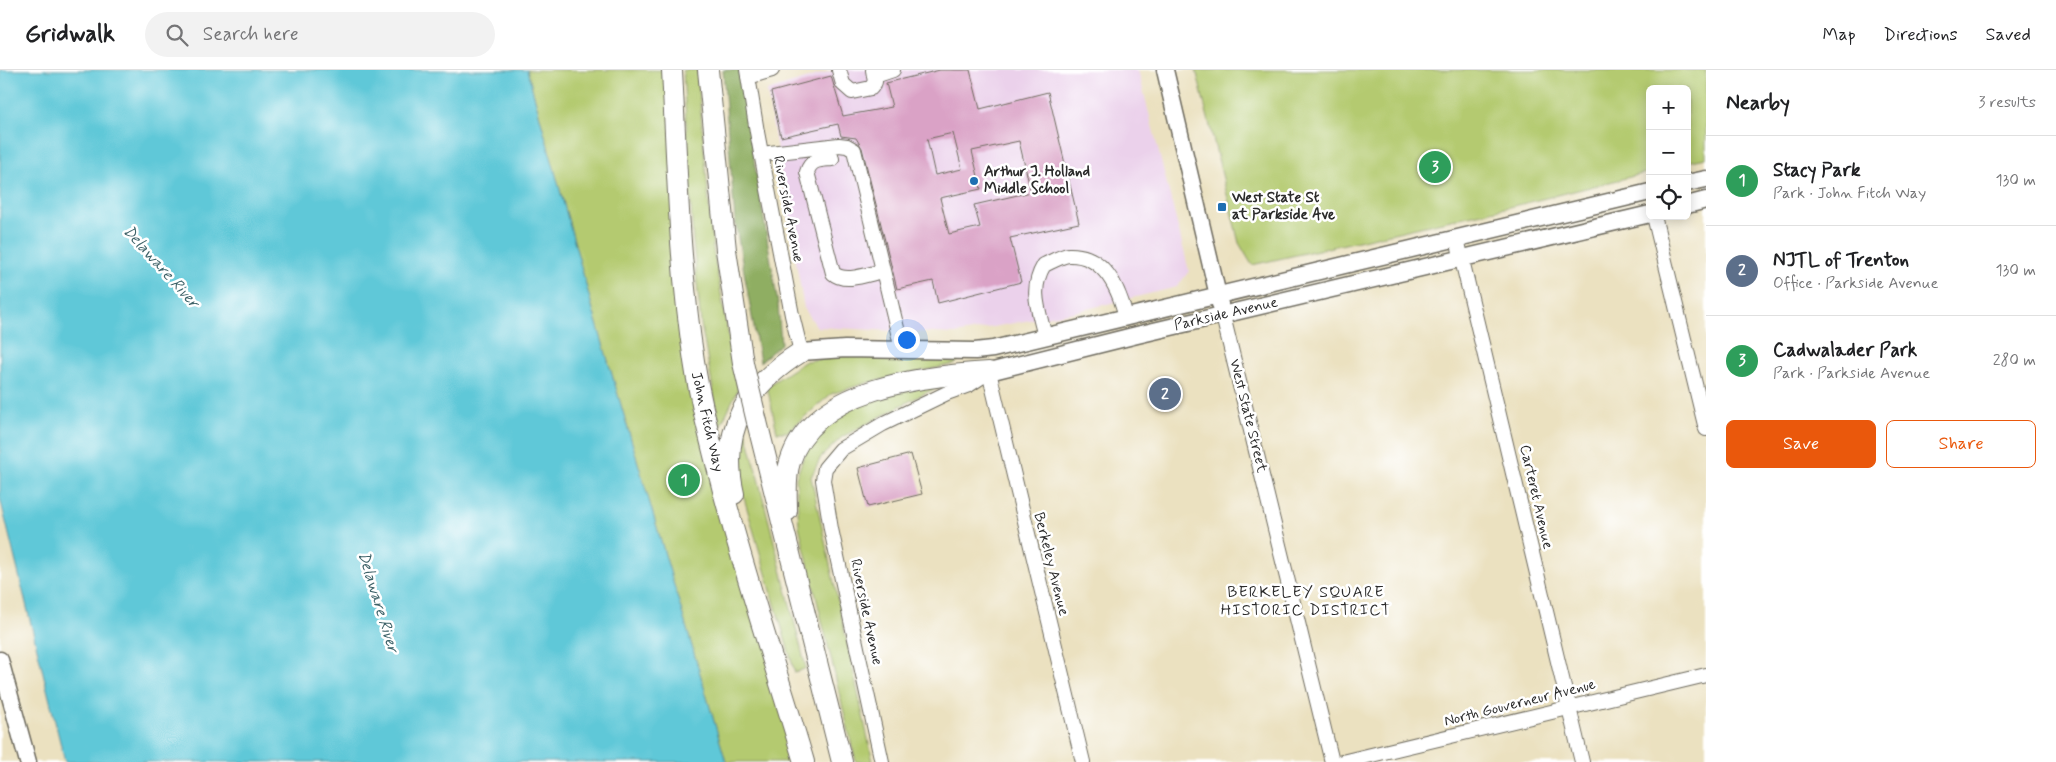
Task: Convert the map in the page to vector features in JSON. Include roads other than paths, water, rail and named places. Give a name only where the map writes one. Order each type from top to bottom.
[{"type":"highway","name":"John Fitch Way","points":[[672,70],[680,228],[686,302],[704,418],[728,512],[804,762]]},
{"type":"highway","points":[[708,70],[726,250],[743,364],[842,762]]},
{"type":"highway","points":[[763,628],[732,486],[730,449],[734,430],[742,409],[763,380],[779,366],[801,352]]},
{"type":"highway","points":[[786,538],[787,477],[790,461],[803,436],[824,413],[840,403],[863,394],[903,384],[944,375],[989,372]]},
{"type":"main road","name":"West State Street","points":[[1166,70],[1223,316]]},
{"type":"main road","points":[[1691,182],[1706,179]]},
{"type":"main road","name":"Parkside Avenue","points":[[801,352],[845,349],[975,351],[1045,337],[1646,193]]},
{"type":"main road","points":[[1691,204],[1706,200]]},
{"type":"main road","name":"Parkside Avenue","points":[[989,372],[1098,344],[1646,215]]},
{"type":"main road","points":[[0,660],[28,762]]},
{"type":"street","points":[[748,74],[772,70]]},
{"type":"street","points":[[838,70],[843,84],[852,92],[870,88],[875,82],[874,73],[893,70]]},
{"type":"street","name":"Riverside Avenue","points":[[748,74],[761,154],[792,316],[801,352]]},
{"type":"street","points":[[761,154],[829,146],[848,146],[854,150],[902,349]]},
{"type":"street","points":[[829,146],[832,158],[813,161],[808,166],[807,172],[833,273],[837,277],[847,278],[883,271]]},
{"type":"street","points":[[1655,220],[1706,428]]},
{"type":"street","name":"Carteret Avenue","points":[[1457,239],[1582,762]]},
{"type":"street","points":[[1045,337],[1035,284],[1044,265],[1068,255],[1082,256],[1092,260],[1106,271],[1122,304],[1126,317]]},
{"type":"street","name":"West State Street","points":[[1223,316],[1332,762]]},
{"type":"street","name":"Parkside Avenue","points":[[825,468],[841,449],[883,424],[947,393],[969,385],[989,372]]},
{"type":"street","name":"Berkeley Avenue","points":[[989,372],[1083,762]]},
{"type":"street","name":"Riverside Avenue","points":[[825,468],[823,480],[831,529],[882,762]]},
{"type":"street","name":"North Gouverneur Avenue","points":[[1342,762],[1706,675]]},
{"type":"water","name":"Delaware River","points":[[0,70],[527,70],[593,310],[726,762],[65,762],[0,498]]},
{"type":"place","name":"Cadwalader Park","points":[[1435,167]]},
{"type":"place","name":"Arthur J. Holland Middle School","points":[[974,181]]},
{"type":"place","name":"West State St at Parkside Ave","points":[[1222,207]]},
{"type":"place","name":"NJTL of Trenton","points":[[1165,394]]},
{"type":"place","name":"Stacy Park","points":[[684,480]]},
{"type":"district","name":"BERKELEY SQUARE HISTORIC DISTRICT","points":[[1306,601]]}]
